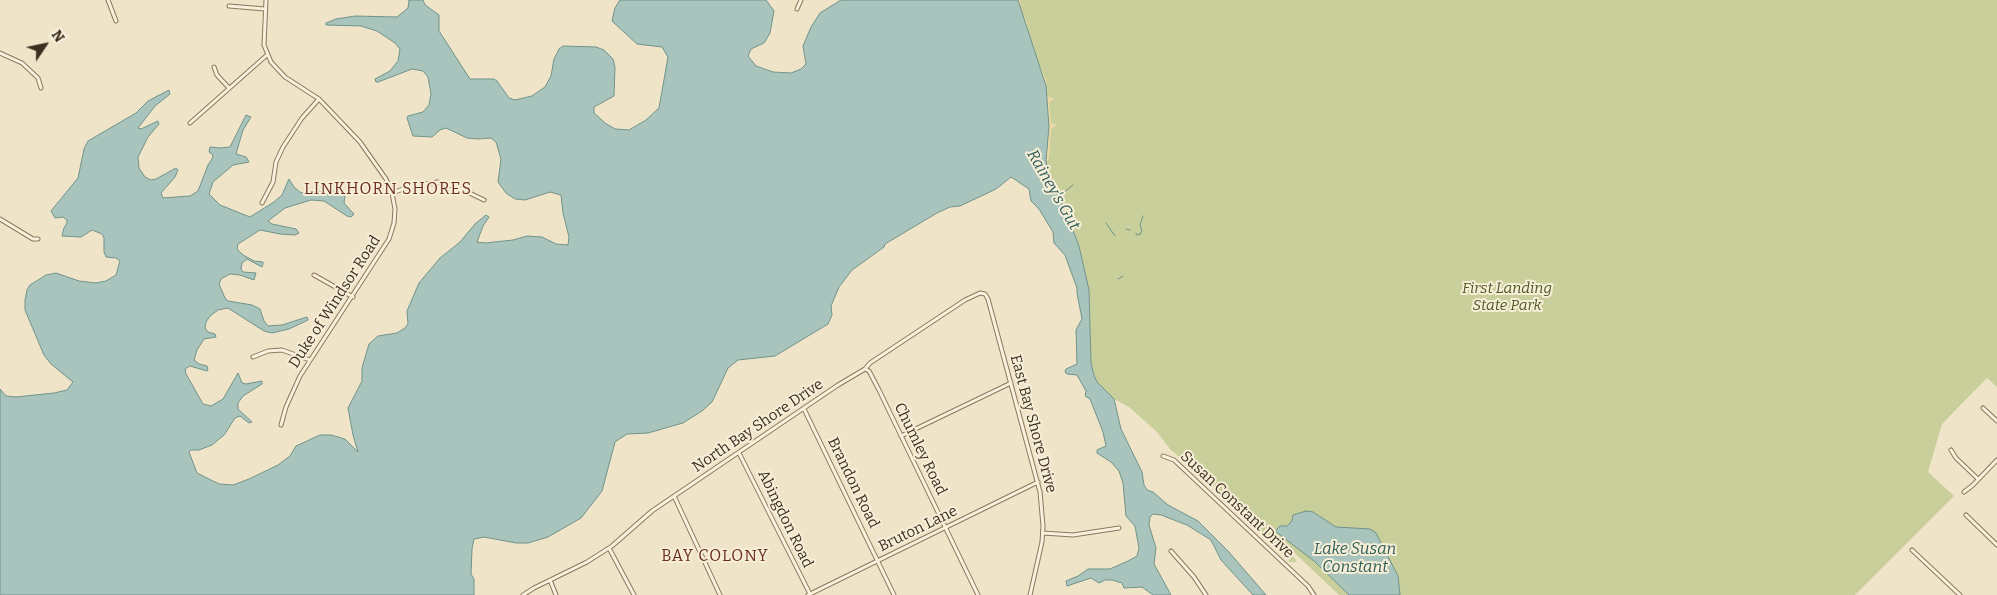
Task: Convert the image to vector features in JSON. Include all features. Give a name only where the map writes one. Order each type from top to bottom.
[{"type":"street","points":[[108,0],[116,21]]},
{"type":"street","points":[[190,123],[267,55],[264,40],[266,0]]},
{"type":"street","points":[[797,9],[801,0]]},
{"type":"street","points":[[229,6],[265,9]]},
{"type":"street","points":[[0,53],[22,63],[38,78],[41,88]]},
{"type":"street","name":"Duke of Windsor Road","points":[[267,55],[282,74],[319,98],[365,148],[382,173],[392,194],[395,216],[391,234],[353,297],[310,360],[290,397],[281,425]]},
{"type":"street","points":[[214,67],[217,75],[229,88]]},
{"type":"street","points":[[262,203],[273,182],[276,162],[283,147],[302,118],[319,98]]},
{"type":"street","points":[[392,194],[409,187],[437,182],[457,187],[484,200]]},
{"type":"street","points":[[0,219],[33,239],[38,239]]},
{"type":"street","points":[[314,275],[353,297]]},
{"type":"street","name":"North Bay Shore Drive","points":[[523,595],[587,562],[609,548],[652,511],[865,369],[870,363],[965,300],[980,293]]},
{"type":"street","name":"East Bay Shore Drive","points":[[980,293],[985,294],[988,299],[1042,502],[1043,534],[1041,551],[1030,595]]},
{"type":"street","points":[[253,357],[268,351],[282,350],[310,360]]},
{"type":"street","name":"Chumley Road","points":[[865,369],[869,371],[978,595]]},
{"type":"street","points":[[901,436],[1011,384]]},
{"type":"street","points":[[1983,408],[1997,422]]},
{"type":"street","name":"Brandon Road","points":[[804,409],[894,595]]},
{"type":"street","points":[[1951,450],[1956,458],[1978,479]]},
{"type":"street","name":"Abingdon Road","points":[[739,453],[809,595]]},
{"type":"street","name":"Susan Constant Drive","points":[[1163,456],[1174,460],[1308,586],[1314,595]]},
{"type":"street","points":[[1964,492],[1997,460]]},
{"type":"street","name":"Bruton Lane","points":[[809,595],[1038,482]]},
{"type":"street","points":[[674,496],[720,595]]},
{"type":"street","points":[[1966,515],[1997,545]]},
{"type":"street","points":[[1043,534],[1073,536],[1118,528]]},
{"type":"street","points":[[609,548],[634,595]]},
{"type":"street","points":[[1912,550],[1960,595]]},
{"type":"street","points":[[1171,551],[1206,595]]},
{"type":"street","points":[[550,580],[556,595]]},
{"type":"green space","name":"First Landing State Park","points":[[1018,0],[1997,0],[1997,387],[1987,378],[1942,424],[1928,472],[1954,496],[1855,595],[1339,595],[1283,542],[1297,562],[1290,562],[1243,513],[1170,449],[1157,432],[1129,407],[1114,399],[1097,382],[1091,363],[1089,290],[1079,246],[1065,214],[1063,202],[1052,190],[1049,180],[1046,160],[1043,76],[1031,46]]},
{"type":"sand","points":[[1016,0],[1020,0],[1022,12],[1034,47],[1032,49],[1046,79],[1047,96],[1055,99],[1049,102],[1051,123],[1057,125],[1051,129],[1049,158],[1046,163],[1049,170],[1050,184],[1056,194],[1059,193],[1054,198],[1051,195],[1046,171],[1035,59]]},
{"type":"water","points":[[409,0],[423,0],[425,5],[439,15],[439,31],[470,79],[494,79],[509,98],[515,100],[532,96],[545,87],[551,76],[554,59],[559,49],[563,46],[596,47],[604,50],[613,59],[615,67],[614,96],[594,107],[594,113],[615,129],[629,130],[646,120],[659,108],[668,57],[662,47],[637,44],[612,21],[615,8],[620,0],[766,0],[774,11],[770,33],[764,43],[751,49],[748,56],[756,66],[773,72],[791,73],[801,69],[806,64],[803,46],[811,27],[820,13],[841,0],[1018,0],[1046,86],[1049,127],[1046,160],[1049,180],[1052,190],[1060,197],[1079,246],[1089,290],[1091,363],[1094,375],[1097,382],[1114,399],[1121,429],[1142,472],[1144,485],[1147,490],[1153,492],[1168,505],[1198,521],[1228,551],[1266,595],[1253,595],[1221,560],[1211,540],[1187,525],[1161,515],[1153,514],[1150,517],[1149,525],[1156,548],[1154,564],[1171,595],[1153,595],[1142,587],[1124,588],[1122,583],[1105,580],[1099,583],[1091,578],[1067,586],[1066,581],[1088,569],[1110,569],[1128,561],[1137,556],[1139,548],[1135,526],[1126,516],[1123,483],[1119,471],[1111,462],[1097,453],[1097,450],[1106,446],[1103,432],[1090,399],[1085,396],[1086,391],[1077,375],[1065,372],[1066,369],[1077,364],[1076,330],[1082,319],[1077,288],[1065,255],[1054,243],[1053,232],[1039,209],[1031,201],[1029,189],[1011,177],[996,189],[960,206],[950,207],[937,213],[885,244],[884,247],[852,270],[839,287],[831,306],[832,315],[828,324],[775,356],[738,360],[728,368],[712,402],[702,411],[683,423],[648,433],[627,434],[615,442],[602,491],[581,518],[548,537],[528,543],[516,543],[484,537],[474,539],[471,574],[474,579],[474,595],[0,595],[0,389],[6,396],[16,397],[67,390],[73,382],[51,364],[44,355],[25,310],[27,290],[30,285],[46,275],[56,273],[79,281],[96,283],[106,281],[116,275],[120,261],[116,258],[106,257],[102,234],[92,230],[81,237],[62,236],[67,220],[63,217],[55,218],[51,211],[78,178],[84,149],[88,141],[136,113],[148,101],[169,90],[170,94],[155,106],[138,128],[141,129],[158,121],[159,124],[148,137],[138,157],[139,168],[145,177],[151,180],[156,179],[176,168],[178,170],[175,177],[161,193],[163,198],[190,196],[198,191],[212,159],[213,155],[209,152],[210,147],[230,147],[246,115],[251,117],[243,130],[236,154],[246,157],[249,162],[233,165],[213,182],[209,194],[220,205],[250,217],[282,195],[289,179],[301,193],[315,190],[328,194],[338,190],[342,192],[345,196],[344,203],[354,214],[351,217],[347,216],[324,201],[311,200],[285,208],[268,221],[272,224],[296,229],[299,233],[295,235],[280,234],[260,230],[238,244],[237,249],[243,255],[254,261],[263,262],[263,264],[262,267],[247,259],[242,263],[241,269],[243,272],[256,273],[254,280],[230,274],[221,279],[219,284],[225,298],[228,301],[252,305],[260,309],[268,326],[282,325],[307,317],[308,320],[289,329],[272,333],[264,331],[228,308],[218,310],[206,322],[205,328],[208,332],[215,334],[216,337],[204,339],[197,350],[194,360],[199,364],[207,366],[208,370],[190,366],[185,369],[203,404],[211,406],[223,399],[238,373],[242,383],[262,381],[262,384],[243,396],[238,403],[238,409],[252,422],[249,423],[240,416],[235,418],[224,435],[212,445],[189,452],[197,473],[219,484],[233,485],[278,465],[290,456],[296,446],[320,435],[331,435],[345,439],[358,452],[348,408],[362,381],[362,368],[369,344],[378,336],[397,333],[405,328],[408,324],[407,311],[419,283],[440,258],[460,242],[475,224],[486,215],[489,217],[483,226],[477,242],[513,240],[527,236],[542,237],[556,244],[568,245],[569,237],[561,195],[550,192],[525,200],[515,199],[506,193],[498,182],[501,159],[496,142],[491,138],[467,138],[446,128],[440,130],[432,137],[413,136],[407,118],[408,116],[423,112],[429,105],[431,94],[428,77],[423,71],[412,69],[378,82],[375,79],[390,71],[398,61],[400,49],[395,43],[377,31],[361,26],[326,25],[326,23],[336,19],[355,16],[397,17],[408,8]]},
{"type":"water","name":"Lake Susan Constant","points":[[1306,511],[1313,512],[1336,527],[1370,529],[1376,533],[1398,576],[1400,595],[1349,595],[1314,561],[1275,531],[1280,526],[1287,526],[1292,521],[1293,515]]},
{"type":"waterway","name":"Rainey's Gut","points":[[1062,194],[1073,185]]},
{"type":"waterway","name":"Rainey's Gut","points":[[1065,215],[1069,215],[1072,221]]},
{"type":"waterway","points":[[1140,234],[1143,216]]},
{"type":"waterway","points":[[1106,223],[1115,236]]},
{"type":"waterway","points":[[1126,229],[1130,230]]},
{"type":"waterway","points":[[1136,233],[1137,235],[1141,234]]},
{"type":"waterway","points":[[1118,279],[1123,276]]},
{"type":"district","name":"LINKHORN SHORES","points":[[388,190]]},
{"type":"district","name":"BAY COLONY","points":[[715,557]]}]
